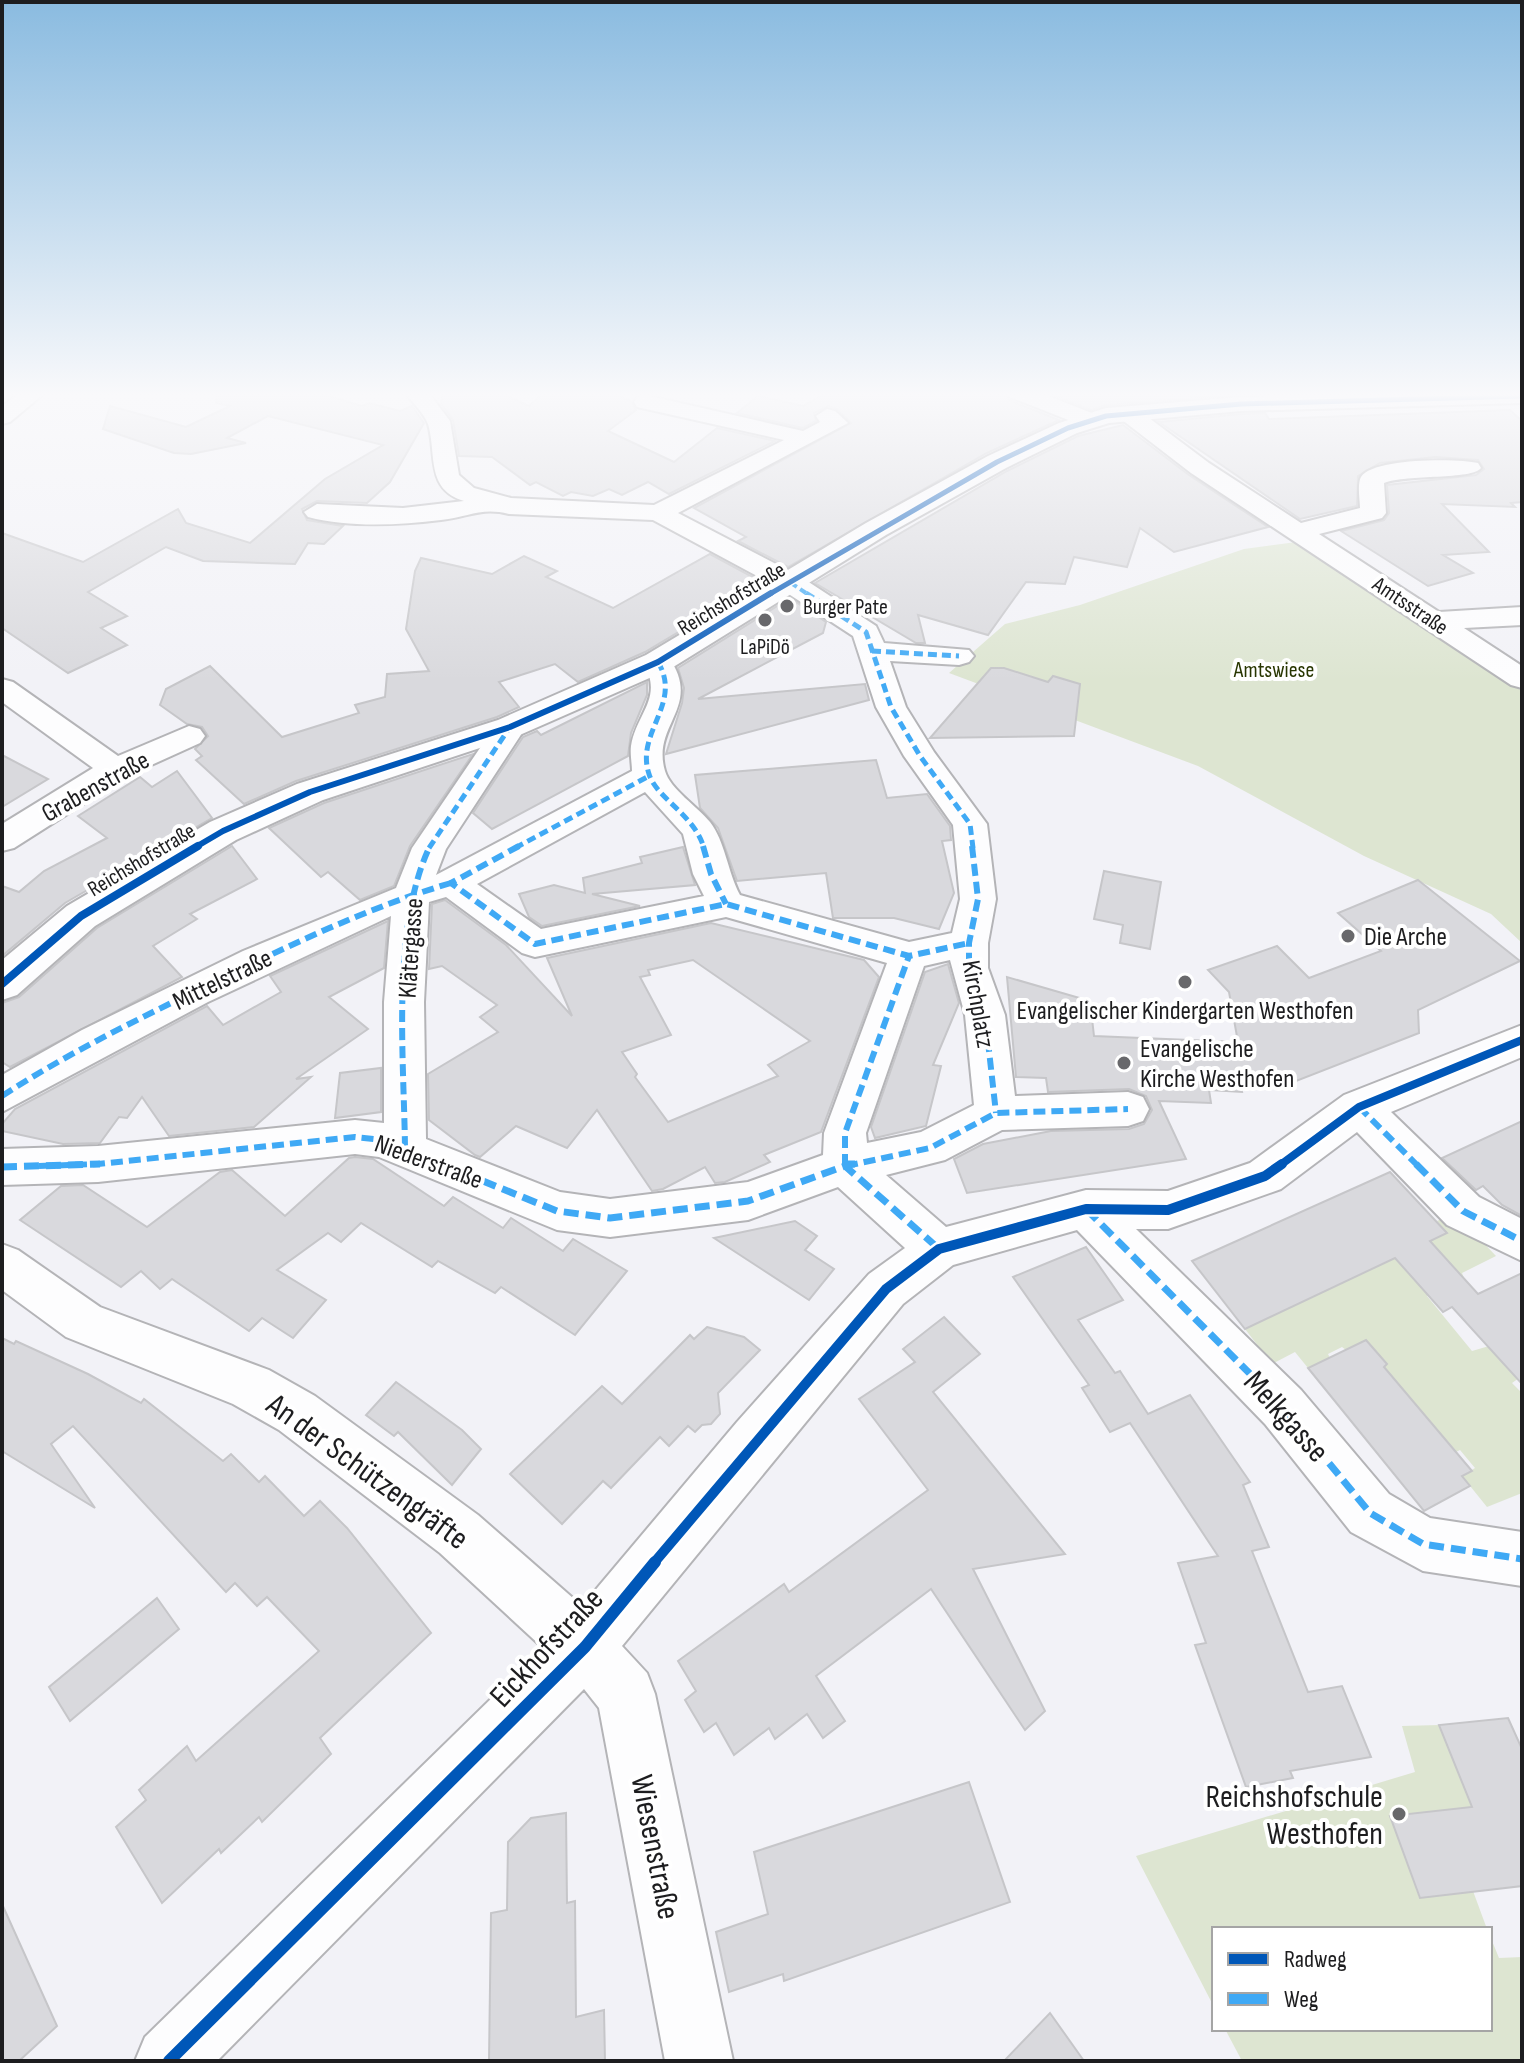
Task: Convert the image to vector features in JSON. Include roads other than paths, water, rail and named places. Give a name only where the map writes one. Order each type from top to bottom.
[{"type":"street","points":[[451,883],[535,944],[726,904],[909,956],[969,943],[978,899],[970,824],[920,756],[891,707],[866,632],[791,583],[658,513],[553,511],[486,501],[459,488]]},
{"type":"street","points":[[658,513],[706,488]]},
{"type":"street","name":"Reichshofstraße","points":[[2,984],[81,916],[223,831],[310,792],[510,727],[658,662],[876,529],[950,488]]},
{"type":"street","name":"Amtsstraße","points":[[1232,488],[1522,679]]},
{"type":"street","points":[[1300,531],[1373,513],[1372,488]]},
{"type":"street","points":[[317,512],[373,517],[462,508],[486,501]]},
{"type":"street","points":[[1436,621],[1522,616]]},
{"type":"street","points":[[872,651],[959,656]]},
{"type":"street","points":[[658,662],[667,677],[667,693],[647,746],[649,776],[699,831],[711,874],[726,904]]},
{"type":"street","points":[[9,701],[115,769]]},
{"type":"street","name":"Klätergasse","points":[[405,1148],[404,1002],[411,894],[429,848],[510,727]]},
{"type":"street","name":"Grabenstraße","points":[[2,840],[115,769],[189,736]]},
{"type":"street","name":"Mittelstraße","points":[[2,1096],[142,1019],[254,963],[411,894],[451,883],[649,776]]},
{"type":"street","name":"Kirchplatz","points":[[969,943],[969,968],[985,1015],[996,1113]]},
{"type":"street","points":[[909,956],[845,1133],[845,1166],[939,1249],[1057,1214],[1086,1209],[1168,1210],[1265,1176],[1359,1107],[1522,1040]]},
{"type":"street","points":[[1359,1107],[1463,1211],[1522,1241]]},
{"type":"street","points":[[845,1166],[930,1148],[996,1113],[1128,1109]]},
{"type":"street","name":"Niederstraße","points":[[2,1167],[98,1164],[355,1137],[383,1140],[405,1148],[557,1211],[610,1218],[748,1201],[845,1166]]},
{"type":"street","name":"Melkgasse","points":[[1086,1209],[1283,1407],[1370,1513],[1423,1544],[1522,1559]]},
{"type":"street","name":"Eickhofstraße","points":[[169,2061],[585,1647],[755,1440],[886,1289],[939,1249]]},
{"type":"street","name":"An der Schützengräfte","points":[[2,1264],[83,1322],[251,1387],[297,1413],[459,1534],[585,1647]]},
{"type":"street","name":"Wiesenstraße","points":[[585,1647],[626,1694],[699,2061]]},
{"type":"place","name":"Burger Pate","points":[[787,606]]},
{"type":"place","name":"LaPiDö","points":[[765,620]]},
{"type":"place","name":"Die Arche","points":[[1348,936]]},
{"type":"place","name":"Evangelischer Kindergarten Westhofen","points":[[1185,982]]},
{"type":"place","name":"Evangelische Kirche Westhofen","points":[[1124,1063]]},
{"type":"place","name":"Reichshofschule Westhofen","points":[[1399,1814]]},
{"type":"park label","name":"Amtswiese","points":[[1274,669]]}]
